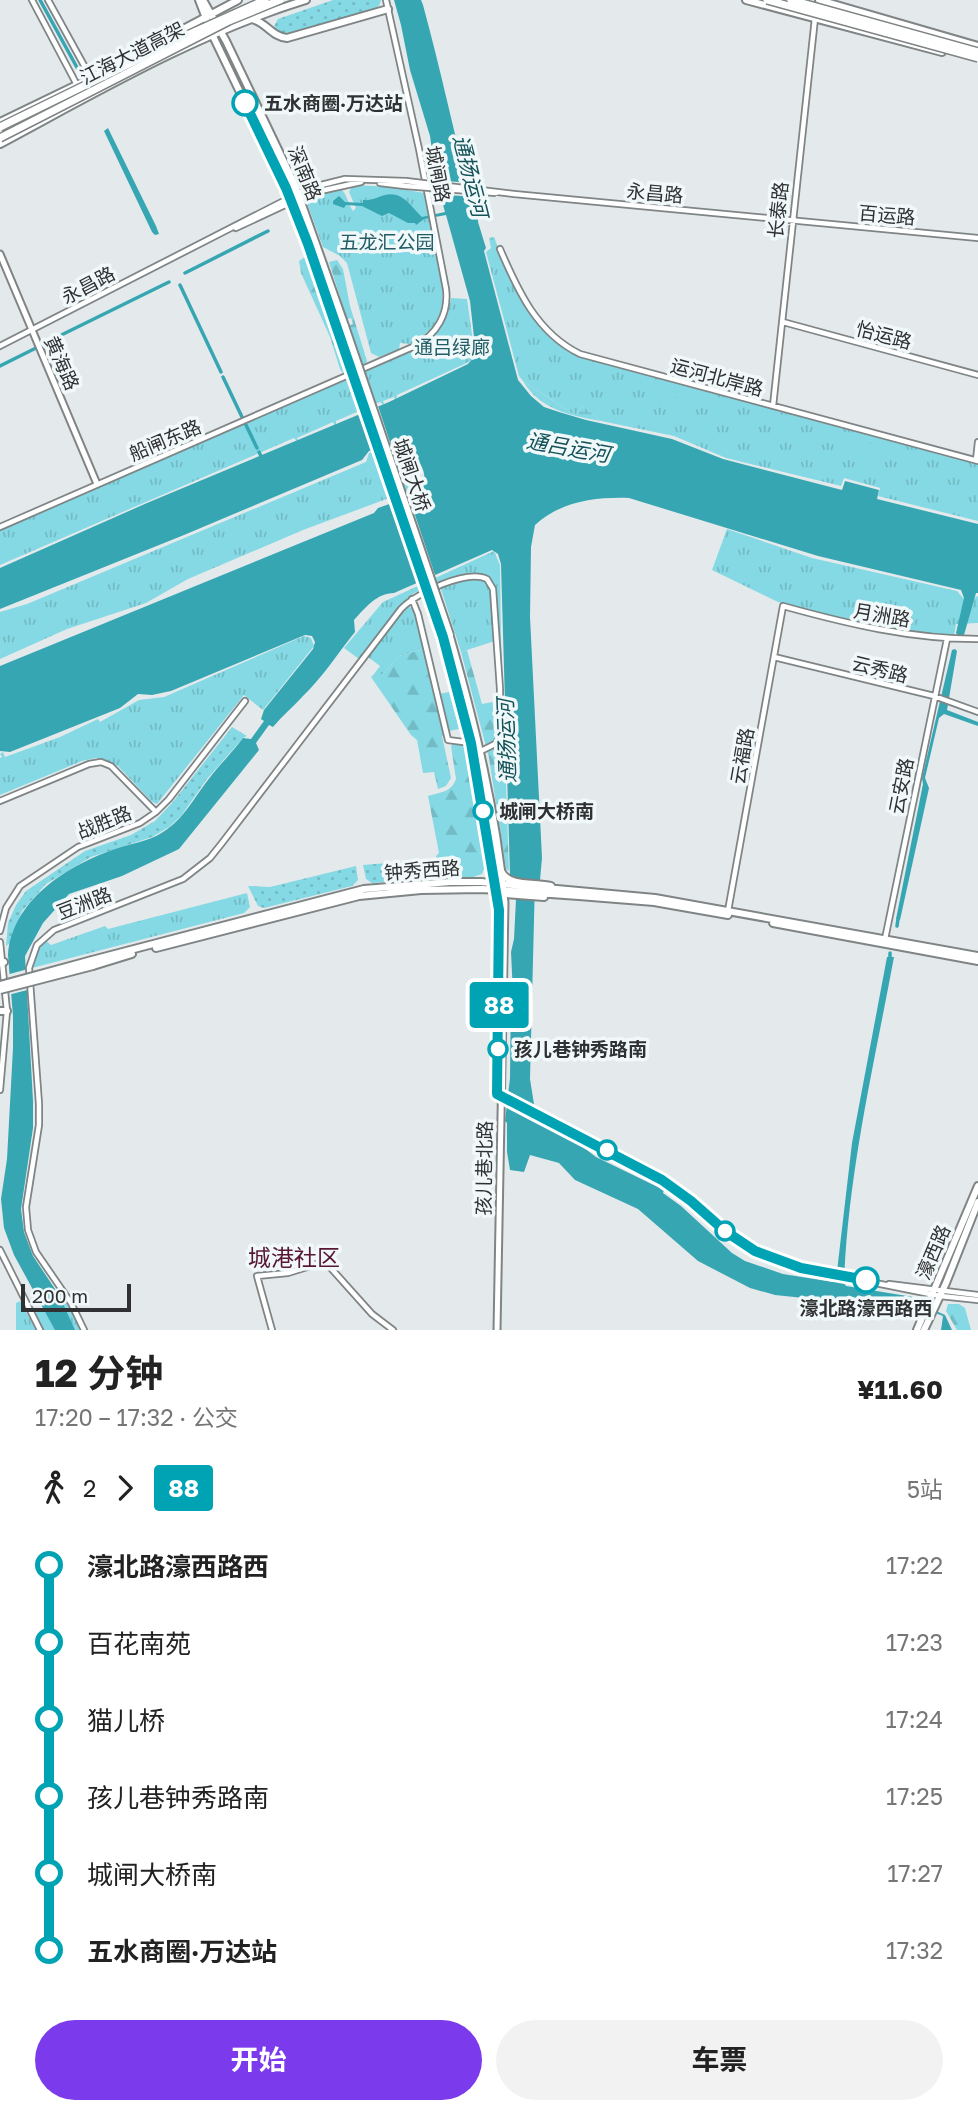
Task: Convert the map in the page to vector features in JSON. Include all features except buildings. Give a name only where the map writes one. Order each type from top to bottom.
[{"type":"highway","name":"江海大道高架","points":[[0,125],[265,0]]},
{"type":"highway","name":"江海大道高架","points":[[0,138],[229,21],[280,0]]},
{"type":"highway","points":[[767,0],[978,60]]},
{"type":"highway","points":[[791,0],[978,49]]},
{"type":"main road","name":"深南路","points":[[201,0],[212,34],[290,200],[341,327]]},
{"type":"main road","points":[[0,125],[238,0]]},
{"type":"main road","points":[[0,144],[212,34],[306,0]]},
{"type":"main road","points":[[746,0],[978,60]]},
{"type":"main road","points":[[819,0],[978,49]]},
{"type":"main road","name":"长泰路","points":[[815,18],[819,0]]},
{"type":"main road","points":[[247,20],[258,20],[273,34],[287,38],[388,9]]},
{"type":"main road","points":[[273,34],[268,21],[274,10]]},
{"type":"main road","name":"深南路","points":[[208,15],[221,31],[299,196],[341,327]]},
{"type":"main road","name":"黄海路","points":[[0,254],[97,484]]},
{"type":"main road","name":"城闸大桥","points":[[341,327],[446,636]]},
{"type":"main road","name":"孩儿巷北路","points":[[446,636],[471,743],[499,889]]},
{"type":"main road","name":"孩儿巷北路","points":[[446,636],[481,751],[501,871],[501,1095],[495,1330]]},
{"type":"main road","points":[[501,871],[504,878],[517,889]]},
{"type":"main road","name":"钟秀西路","points":[[0,988],[359,896],[443,889],[535,890],[654,902],[978,958]]},
{"type":"main road","name":"钟秀西路","points":[[566,893],[642,896],[978,958]]},
{"type":"main road","name":"濠西路","points":[[935,1296],[978,1186]]},
{"type":"main road","name":"濠西路","points":[[917,1330],[926,1317],[978,1202]]},
{"type":"main road","name":"濠西路","points":[[924,1330],[926,1317]]},
{"type":"street","points":[[32,0],[78,85]]},
{"type":"street","points":[[48,0],[91,78]]},
{"type":"street","name":"城闸路","points":[[341,379],[427,338],[444,316],[447,300],[419,149],[386,0]]},
{"type":"street","name":"长泰路","points":[[773,406],[815,18]]},
{"type":"street","name":"永昌路","points":[[0,346],[164,261],[290,200],[324,184],[345,179],[792,220]]},
{"type":"street","name":"百运路","points":[[792,220],[978,238]]},
{"type":"street","name":"运河北岸路","points":[[500,249],[522,296],[535,316],[568,348],[597,360],[977,460]]},
{"type":"street","name":"怡运路","points":[[783,322],[978,375]]},
{"type":"street","name":"船闸东路","points":[[0,527],[341,379]]},
{"type":"street","points":[[977,460],[978,442]]},
{"type":"street","points":[[471,743],[448,740],[412,598],[474,575],[487,579],[492,586],[500,688],[500,732],[497,741],[481,751]]},
{"type":"street","name":"豆洲路","points":[[84,1330],[71,1303],[36,1252],[28,1230],[26,1207],[39,1125],[29,968],[33,952],[42,939],[54,930],[183,879],[204,863],[412,598]]},
{"type":"street","name":"月洲路","points":[[783,607],[890,632],[947,639],[978,639]]},
{"type":"street","name":"云福路","points":[[728,911],[783,607]]},
{"type":"street","name":"云安路","points":[[885,939],[947,639]]},
{"type":"street","name":"云秀路","points":[[774,657],[934,696],[978,712]]},
{"type":"street","name":"战胜路","points":[[0,931],[6,908],[20,886],[78,847],[123,831],[156,812],[245,701]]},
{"type":"street","points":[[0,801],[89,764],[100,762],[111,766],[156,812]]},
{"type":"street","points":[[0,942],[4,1011],[0,1090]]},
{"type":"street","points":[[501,1095],[662,1180],[725,1231],[755,1251],[791,1265],[884,1284],[895,1283],[935,1296],[978,1298]]},
{"type":"street","points":[[0,1250],[40,1330]]},
{"type":"street","points":[[272,1330],[257,1276],[288,1273],[323,1262],[382,1323],[393,1330]]},
{"type":"green space","points":[[333,0],[381,0],[379,6],[373,10],[289,33],[279,32],[274,26],[278,19]]},
{"type":"green space","name":"五龙汇公园","points":[[356,185],[424,193],[441,281],[442,305],[433,326],[424,336],[410,344],[400,343],[399,349],[379,357],[371,353],[347,263],[323,247],[307,203],[312,197],[341,189],[353,211],[356,208],[349,192]]},
{"type":"green space","points":[[494,237],[510,276],[530,311],[543,327],[574,352],[594,361],[978,463],[978,521],[878,496],[880,488],[844,478],[841,486],[726,458],[674,436],[601,421],[583,406],[575,415],[519,376],[486,252],[491,248],[489,238]]},
{"type":"green space","points":[[306,256],[322,298],[330,332],[353,324],[351,318],[347,319],[329,262],[337,260],[343,269],[350,306],[367,361],[365,365],[346,373],[340,369],[330,337],[301,273],[299,261]]},
{"type":"green space","name":"通吕绿廊","points":[[451,298],[467,299],[475,356],[469,362],[397,395],[396,402],[394,397],[383,401],[385,406],[380,402],[336,421],[336,428],[333,422],[297,438],[300,444],[294,438],[0,565],[0,530],[419,348],[441,327]]},
{"type":"green space","points":[[523,381],[575,415],[583,406],[601,421],[567,414],[547,405],[530,391]]},
{"type":"green space","points":[[677,386],[695,391],[693,401],[674,396]]},
{"type":"green space","points":[[861,442],[880,445],[879,455],[860,453]]},
{"type":"green space","points":[[389,446],[395,453],[407,457],[414,467],[414,479],[408,491],[303,530],[188,579],[146,603],[67,629],[0,659],[0,612],[27,604],[366,462],[369,453]]},
{"type":"green space","points":[[727,529],[812,558],[957,591],[963,598],[971,600],[978,596],[978,623],[956,624],[954,636],[889,632],[778,602],[712,570]]},
{"type":"green space","points":[[494,551],[500,565],[501,639],[461,652],[439,583],[414,593],[402,604],[414,609],[424,649],[399,656],[383,674],[374,674],[380,666],[364,654],[359,659],[344,648],[383,602]]},
{"type":"green space","points":[[406,630],[409,650],[399,651],[395,632]]},
{"type":"green space","points":[[304,636],[311,638],[314,646],[263,710],[244,695],[157,804],[118,766],[96,758],[82,761],[0,795],[0,754],[3,752],[5,757],[60,737],[98,719],[100,722],[139,700],[164,697]]},
{"type":"green space","points":[[501,639],[509,871],[506,869],[489,758],[461,652],[467,650],[482,704],[498,701],[493,641]]},
{"type":"green space","points":[[424,649],[445,735],[442,736],[451,778],[446,786],[438,789],[434,772],[423,773],[417,740],[371,677],[374,674],[383,674],[399,656]]},
{"type":"green space","points":[[449,692],[459,729],[449,731],[439,694]]},
{"type":"green space","points":[[232,727],[247,736],[207,779],[181,816],[152,837],[91,857],[46,884],[22,911],[10,943],[6,946],[8,923],[26,891],[85,851],[131,835],[155,821]]},
{"type":"green space","points":[[454,743],[461,744],[467,750],[485,866],[482,874],[473,877],[439,877],[436,856],[439,853],[428,796],[445,791],[454,784],[456,779],[451,746]]},
{"type":"green space","points":[[437,859],[439,877],[372,883],[366,879],[363,865]]},
{"type":"green space","points":[[356,866],[358,880],[352,886],[264,908],[258,906],[248,886],[270,887]]},
{"type":"green space","points":[[247,893],[250,907],[244,913],[32,968],[35,953],[45,940],[51,945],[105,926],[108,929]]},
{"type":"green space","points":[[63,1297],[81,1330],[42,1330],[33,1314]]},
{"type":"green space","points":[[20,1301],[36,1330],[16,1330],[16,1303]]},
{"type":"green space","points":[[948,1304],[959,1304],[965,1308],[971,1330],[957,1330],[946,1311]]},
{"type":"water","points":[[394,0],[421,0],[423,5],[472,204],[478,203],[478,222],[486,248],[484,251],[518,380],[531,396],[544,407],[586,420],[672,439],[723,459],[842,490],[845,481],[879,490],[877,499],[978,524],[978,593],[964,635],[959,637],[956,633],[964,598],[961,590],[818,556],[629,498],[579,502],[556,511],[535,525],[531,547],[530,617],[542,858],[540,880],[535,880],[530,1079],[537,1123],[579,1144],[596,1157],[664,1190],[663,1193],[732,1253],[745,1261],[783,1274],[833,1282],[836,1280],[852,1143],[887,957],[894,957],[856,1160],[844,1283],[846,1286],[913,1297],[916,1302],[945,1315],[952,1330],[941,1330],[943,1316],[915,1305],[888,1306],[881,1311],[830,1308],[823,1300],[775,1295],[750,1288],[698,1261],[638,1209],[575,1180],[559,1163],[530,1155],[524,1172],[510,1170],[505,1121],[510,1078],[513,994],[511,952],[517,879],[510,876],[501,564],[498,554],[492,550],[372,602],[354,620],[355,632],[310,689],[273,727],[269,725],[256,743],[259,750],[179,849],[122,876],[69,894],[43,923],[25,956],[33,1128],[21,1209],[24,1232],[33,1256],[59,1295],[75,1330],[55,1330],[14,1255],[4,1228],[1,1199],[7,1159],[13,1048],[8,955],[19,918],[30,903],[59,876],[94,857],[157,835],[177,821],[243,738],[251,739],[264,721],[261,719],[264,710],[313,649],[315,642],[312,636],[305,635],[171,691],[152,695],[138,694],[120,708],[10,752],[0,751],[0,666],[374,513],[378,508],[412,496],[424,485],[425,477],[416,459],[392,444],[369,451],[362,460],[0,609],[0,568],[389,402],[468,364],[476,355],[470,301],[446,215],[424,219],[416,225],[389,213],[382,216],[362,206],[346,205],[344,208],[333,204],[339,196],[345,202],[363,203],[363,200],[391,194],[402,198],[422,217],[445,212],[436,179],[430,136],[410,70]]},
{"type":"water","points":[[108,128],[159,234],[152,232],[104,131]]},
{"type":"water","points":[[952,650],[957,651],[947,710],[978,722],[978,726],[944,714],[939,718],[925,778],[929,788],[900,920],[896,919],[922,778]]},
{"type":"pier","points":[[433,180],[471,183],[474,197],[436,194]]},
{"type":"pier","points":[[377,403],[392,448],[374,453],[359,410]]},
{"type":"pier","points":[[408,494],[436,578],[419,586],[390,500]]},
{"type":"pier","points":[[28,969],[31,989],[8,995],[6,975]]},
{"type":"waterway","points":[[40,0],[80,73]]},
{"type":"waterway","points":[[185,273],[268,231]]},
{"type":"waterway","points":[[43,344],[169,282]]},
{"type":"waterway","points":[[180,285],[221,372]]},
{"type":"waterway","points":[[0,366],[36,348]]},
{"type":"waterway","points":[[223,377],[242,417]]},
{"type":"waterway","points":[[245,423],[257,448]]},
{"type":"waterway","points":[[259,452],[261,456]]},
{"type":"waterway","points":[[897,926],[898,919]]},
{"type":"bus line","name":"88","points":[[245,103],[286,188],[338,328],[443,637],[471,743],[499,910],[497,1094],[662,1180],[747,1247],[801,1268],[866,1280]]},
{"type":"place","name":"五水商圈·万达站","points":[[245,103]]},
{"type":"place","name":"城闸大桥南","points":[[483,811]]},
{"type":"place","name":"孩儿巷钟秀路南","points":[[498,1049]]},
{"type":"place","name":"濠北路濠西路西","points":[[866,1280]]},
{"type":"district","name":"城港社区","points":[[294,1258]]},
{"type":"water label","name":"通扬运河","points":[[470,176]]},
{"type":"water label","name":"通吕运河","points":[[568,448]]},
{"type":"water label","name":"通扬运河","points":[[507,741]]}]
